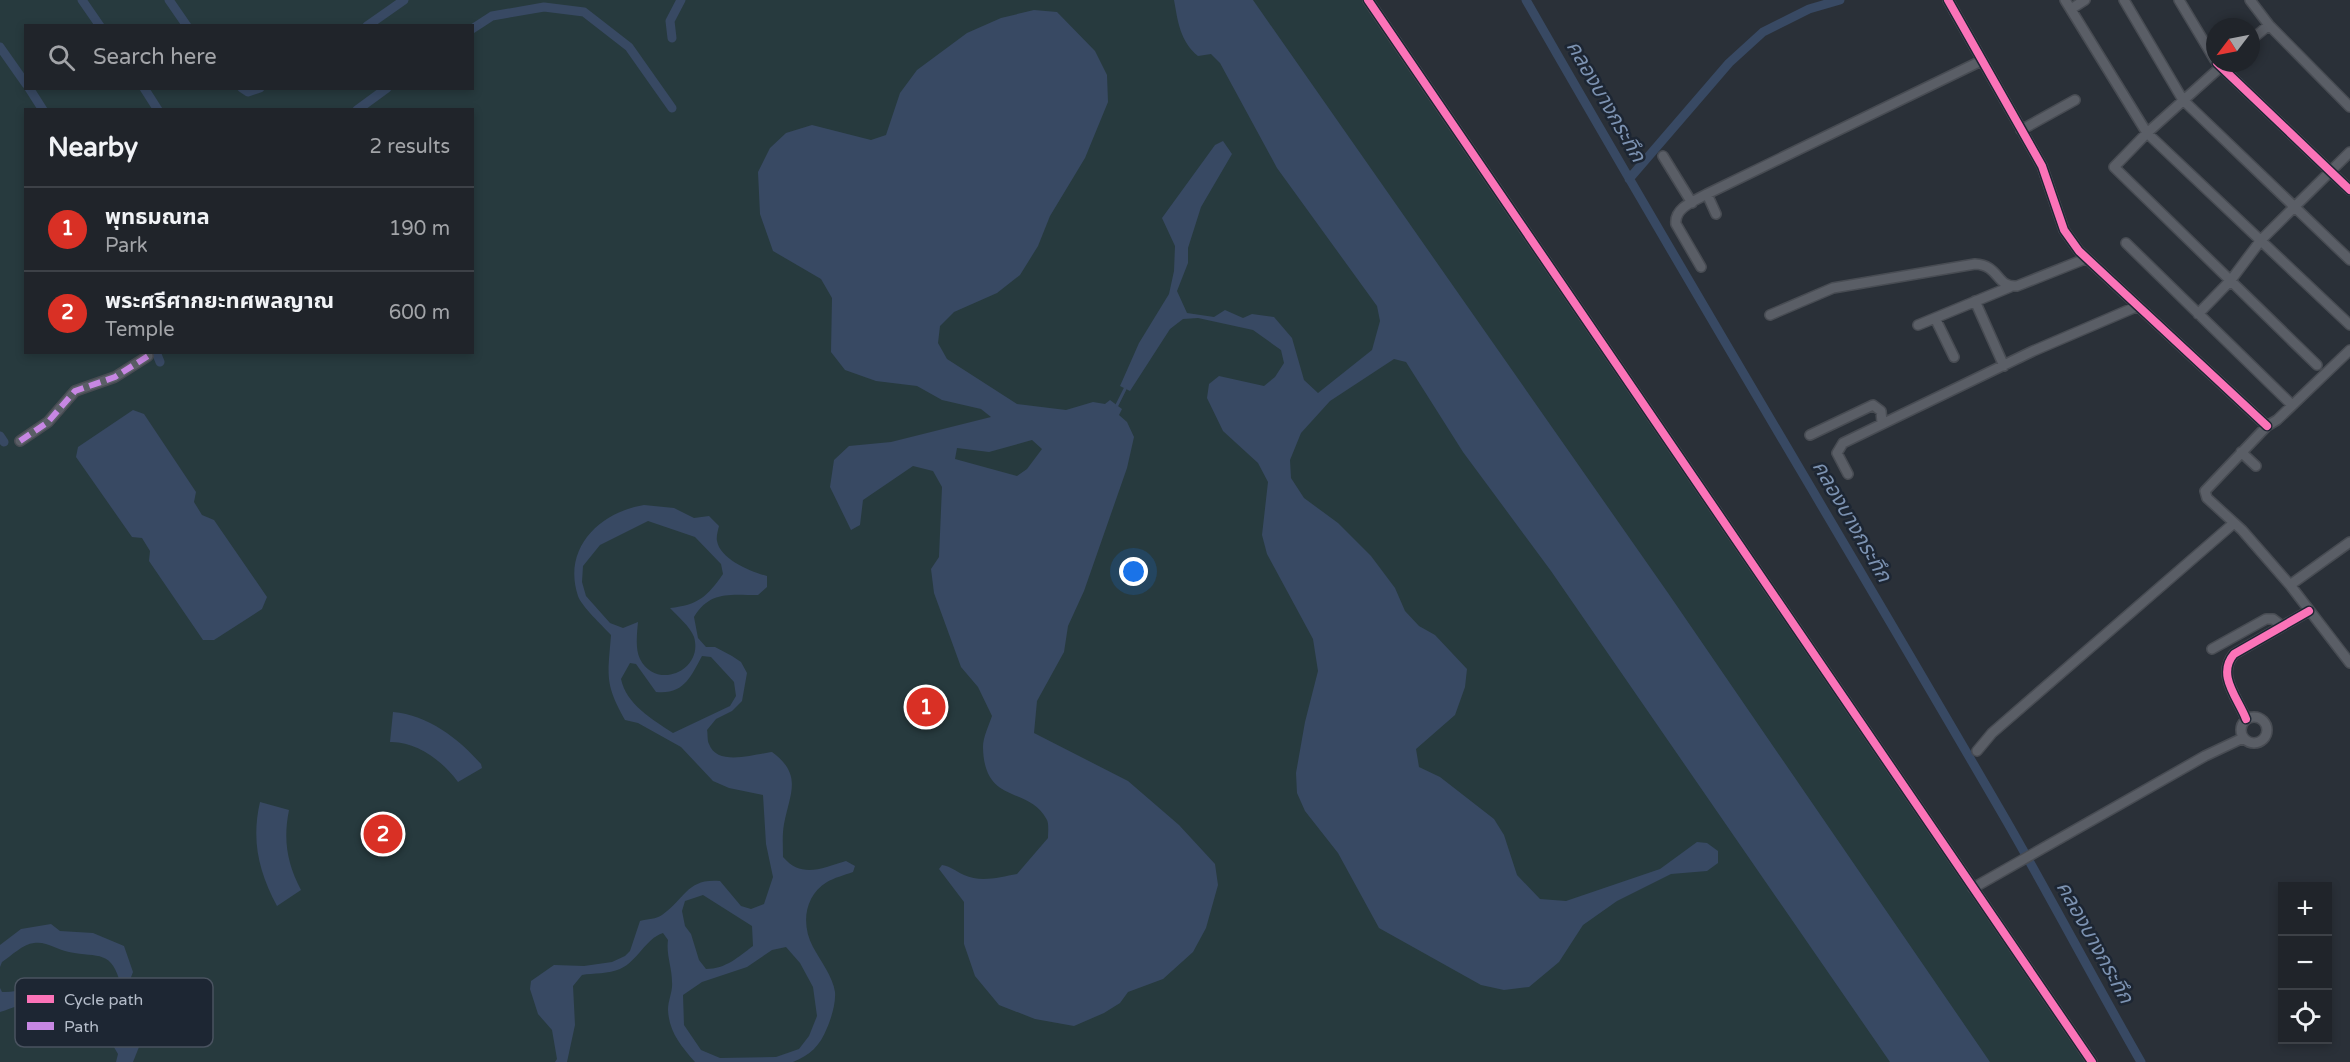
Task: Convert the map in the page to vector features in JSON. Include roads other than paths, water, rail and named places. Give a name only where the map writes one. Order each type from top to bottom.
[{"type":"street","points":[[1368,0],[2092,1062]]},
{"type":"street","points":[[1948,0],[2042,166],[2064,230],[2085,259],[2267,426]]},
{"type":"street","points":[[2065,0],[2147,133],[2350,325]]},
{"type":"street","points":[[2071,9],[2085,0]]},
{"type":"street","points":[[2124,0],[2183,100],[2350,260]]},
{"type":"street","points":[[2179,0],[2206,43]]},
{"type":"street","points":[[2250,0],[2269,25],[2350,107]]},
{"type":"street","points":[[2260,32],[2269,25]]},
{"type":"street","points":[[1701,267],[1676,224],[1675,217],[1678,211],[1707,194],[1981,61]]},
{"type":"street","points":[[2210,72],[2115,165],[2115,170],[2317,365]]},
{"type":"street","points":[[2228,72],[2350,190]]},
{"type":"street","points":[[2020,130],[2075,100]]},
{"type":"street","points":[[2198,314],[2231,280],[2261,240],[2350,152]]},
{"type":"street","points":[[1663,156],[1692,203]]},
{"type":"street","points":[[1707,194],[1716,214]]},
{"type":"street","points":[[2126,243],[2292,405]]},
{"type":"street","points":[[1918,325],[2085,259]]},
{"type":"street","points":[[1770,315],[1833,288],[1974,264],[1992,268],[2010,287]]},
{"type":"street","points":[[1975,301],[2004,366]]},
{"type":"street","points":[[1848,474],[1837,453],[1838,447],[1843,443],[2004,366],[2138,306]]},
{"type":"street","points":[[1935,318],[1954,357]]},
{"type":"street","points":[[2350,350],[2267,426],[2205,491],[2207,498],[2234,523],[2290,585],[2350,663]]},
{"type":"street","points":[[20,441],[48,422],[75,391],[115,377],[148,356]]},
{"type":"street","points":[[1810,435],[1874,405],[1881,411],[1882,423]]},
{"type":"street","points":[[2241,452],[2256,466]]},
{"type":"street","points":[[1977,751],[1992,733],[2234,523]]},
{"type":"street","points":[[2290,585],[2350,542]]},
{"type":"street","points":[[2246,719],[2226,679],[2227,661],[2234,654],[2309,611]]},
{"type":"street","points":[[2212,650],[2266,619],[2273,619],[2282,627]]},
{"type":"street","points":[[2252,716],[2265,721],[2268,728],[2263,740],[2256,743],[2243,738],[2242,724],[2246,719],[2252,716]]},
{"type":"street","points":[[1973,888],[2033,856],[2205,756],[2243,738]]},
{"type":"water","points":[[1174,0],[1253,0],[1668,593],[1990,1062],[1890,1062],[1551,571],[1463,452],[1406,362],[1394,359],[1330,401],[1301,433],[1290,460],[1291,478],[1304,498],[1338,523],[1371,556],[1395,588],[1405,611],[1419,626],[1435,635],[1467,669],[1465,687],[1455,715],[1416,749],[1419,767],[1440,777],[1494,819],[1504,835],[1517,875],[1540,899],[1566,901],[1660,869],[1697,842],[1707,843],[1718,851],[1718,863],[1707,871],[1671,874],[1617,901],[1583,925],[1559,962],[1529,987],[1504,990],[1481,985],[1379,928],[1338,853],[1305,811],[1297,793],[1296,773],[1305,722],[1318,671],[1313,639],[1267,554],[1262,535],[1268,482],[1258,463],[1223,431],[1207,398],[1209,384],[1219,376],[1264,386],[1275,377],[1284,363],[1281,350],[1253,330],[1198,318],[1183,319],[1170,329],[1130,391],[1120,386],[1139,343],[1169,294],[1174,271],[1175,246],[1162,218],[1215,145],[1223,141],[1232,154],[1201,207],[1188,248],[1188,263],[1177,291],[1187,313],[1214,317],[1225,310],[1243,318],[1252,314],[1274,317],[1292,338],[1304,380],[1318,393],[1372,350],[1380,321],[1377,306],[1277,168],[1220,63],[1211,54],[1198,56],[1187,44],[1181,31]]},
{"type":"water","points":[[1034,10],[1057,12],[1095,51],[1107,75],[1108,102],[1085,158],[1050,216],[1038,246],[1020,275],[997,293],[954,312],[940,326],[938,343],[947,359],[1017,404],[1066,410],[1093,402],[1105,404],[1110,400],[1122,409],[1119,415],[1127,422],[1134,437],[1127,468],[1084,591],[1068,626],[1064,652],[1037,701],[1034,733],[1128,781],[1179,825],[1215,864],[1218,885],[1206,928],[1193,952],[1163,979],[1128,992],[1120,1003],[1074,1026],[1035,1019],[999,1005],[975,976],[964,944],[964,902],[939,869],[942,865],[977,879],[1017,874],[1048,838],[1047,820],[1039,809],[999,787],[985,766],[983,743],[992,716],[978,687],[961,667],[934,593],[931,569],[939,557],[942,487],[933,471],[913,466],[863,500],[860,525],[851,530],[830,487],[834,460],[849,446],[891,442],[991,417],[981,409],[942,400],[917,386],[876,381],[845,370],[831,352],[832,298],[821,279],[773,251],[760,214],[758,172],[770,148],[786,133],[812,125],[871,140],[886,135],[900,93],[917,70],[967,33],[1001,18]],"holes":[[[1032,440],[1042,449],[1027,469],[1017,476],[955,459],[957,448],[989,452]]]},
{"type":"water","points":[[133,410],[144,414],[196,492],[194,502],[202,515],[214,520],[267,597],[262,609],[214,640],[203,640],[149,561],[150,551],[142,538],[132,537],[76,457],[78,447]]},
{"type":"water","points":[[644,505],[674,508],[694,518],[709,516],[719,526],[717,541],[724,554],[745,568],[767,576],[767,587],[758,595],[730,595],[714,598],[700,608],[694,617],[698,638],[706,647],[715,647],[732,656],[741,662],[747,673],[742,701],[732,711],[716,719],[707,730],[708,742],[713,751],[728,757],[772,752],[782,760],[788,769],[792,785],[783,828],[783,857],[790,864],[805,870],[821,869],[846,861],[855,866],[853,872],[819,888],[809,903],[806,920],[809,938],[832,980],[835,1001],[830,1020],[818,1045],[793,1062],[695,1062],[673,1032],[669,1018],[672,977],[668,940],[663,933],[651,940],[632,961],[620,969],[582,975],[573,986],[575,1025],[567,1062],[555,1062],[557,1059],[552,1030],[538,1014],[530,989],[531,981],[554,965],[584,966],[612,962],[625,956],[630,951],[640,921],[662,915],[693,886],[709,881],[720,881],[741,906],[751,909],[764,904],[773,877],[766,844],[763,795],[729,788],[713,781],[681,747],[638,723],[625,720],[614,697],[609,679],[611,635],[588,611],[578,596],[574,579],[575,563],[588,535],[613,515]],"holes":[[[648,521],[695,537],[721,564],[723,574],[707,594],[688,605],[670,608],[694,637],[695,649],[692,659],[677,673],[657,674],[647,669],[637,651],[638,622],[623,628],[610,623],[586,596],[582,582],[583,566],[600,545]],[[702,656],[711,657],[734,682],[736,696],[730,706],[673,733],[634,704],[621,679],[630,663],[636,664],[656,692],[666,692],[680,687],[690,677]],[[703,895],[752,926],[753,946],[726,965],[706,969],[699,960],[691,934],[685,926],[682,911],[685,901]],[[786,947],[800,963],[813,987],[817,1016],[809,1036],[799,1049],[776,1057],[720,1058],[701,1050],[684,1025],[683,995],[702,982],[747,967],[772,950]]]},
{"type":"water","points":[[393,712],[418,718],[442,729],[472,754],[482,768],[458,782],[445,767],[428,754],[409,745],[390,742]]},
{"type":"water","points":[[260,802],[289,810],[286,841],[289,861],[301,890],[277,906],[265,881],[258,856],[256,830]]},
{"type":"water","points":[[51,924],[60,931],[93,933],[124,946],[133,972],[131,978],[118,978],[113,966],[103,957],[65,951],[43,943],[34,943],[17,951],[2,962],[0,967],[0,945],[21,929]]},
{"type":"water","points":[[0,988],[2,992],[15,991],[15,1007],[0,1012]]},
{"type":"water","points":[[114,1047],[139,1047],[133,1062],[116,1062],[118,1054]]},
{"type":"waterway","points":[[82,0],[99,24]]},
{"type":"waterway","points":[[169,0],[186,24]]},
{"type":"waterway","points":[[370,24],[404,0]]},
{"type":"waterway","points":[[672,38],[670,21],[681,0]]},
{"type":"waterway","name":"คลองบางกระทึก","points":[[1526,0],[2006,820],[2141,1062]]},
{"type":"waterway","points":[[1629,179],[1729,63],[1763,32],[1809,9],[1840,0]]},
{"type":"waterway","points":[[474,28],[492,16],[544,7],[584,12],[629,47],[672,108]]},
{"type":"waterway","points":[[0,47],[24,81]]},
{"type":"waterway","points":[[30,90],[42,108]]},
{"type":"waterway","points":[[145,90],[157,108]]},
{"type":"waterway","points":[[245,90],[248,92],[254,90]]},
{"type":"waterway","points":[[360,108],[384,90]]},
{"type":"waterway","points":[[157,354],[160,362]]},
{"type":"waterway","points":[[1117,405],[1125,389]]},
{"type":"waterway","points":[[0,436],[4,442]]},
{"type":"place","name":"พุทธมณฑล","points":[[926,707]]},
{"type":"place","name":"พระศรีศากยะทศพลญาณ","points":[[383,834]]}]
